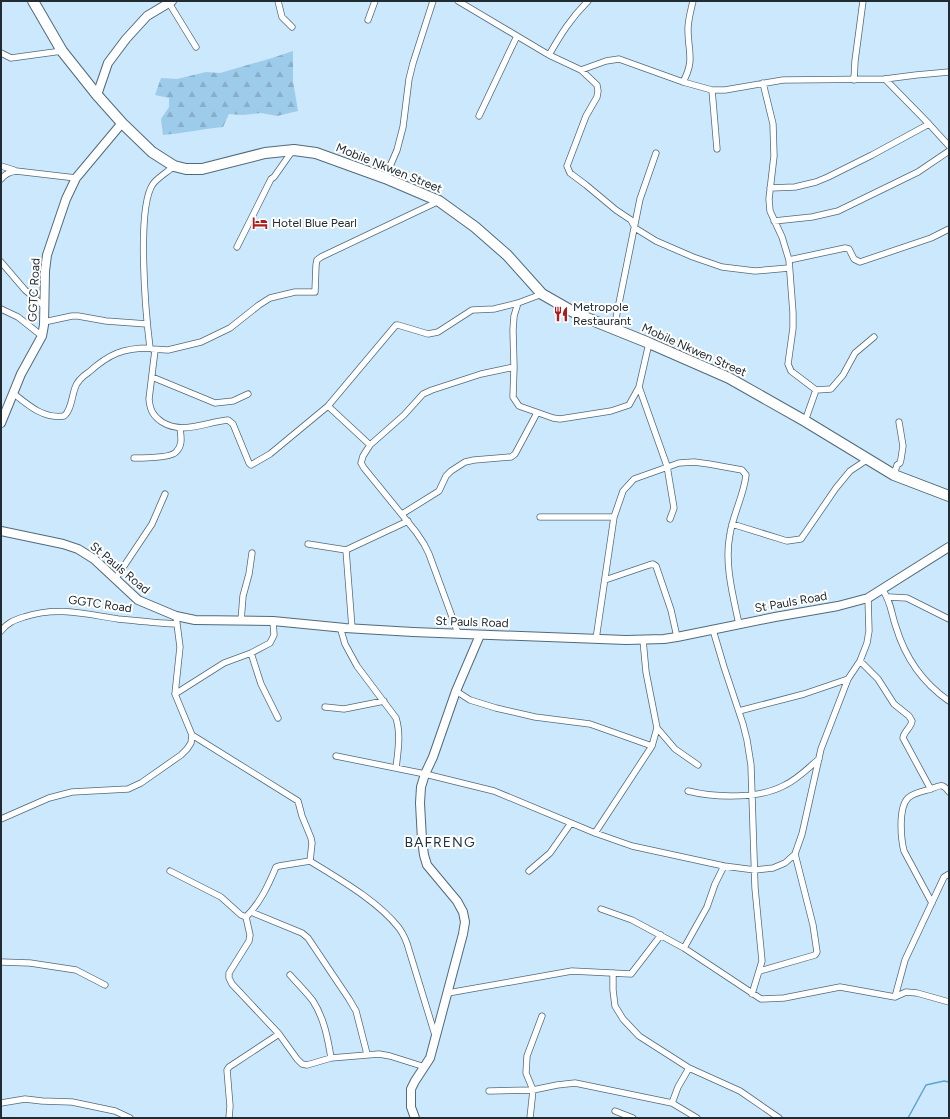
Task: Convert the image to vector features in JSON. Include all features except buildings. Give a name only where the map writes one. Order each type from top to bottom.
[{"type":"highway","name":"Mobile Nkwen Street","points":[[33,1],[62,51],[97,95],[122,123],[152,152],[174,166],[186,169],[202,170],[265,153],[294,150],[316,153],[385,178],[439,201],[474,226],[507,255],[542,294],[577,314],[614,328],[728,378],[805,421],[894,475],[949,496]]},
{"type":"street","points":[[38,11],[42,1]]},
{"type":"street","points":[[278,1],[282,17],[292,27]]},
{"type":"street","points":[[368,20],[375,1]]},
{"type":"street","points":[[385,178],[397,150],[403,127],[409,79],[433,1]]},
{"type":"street","points":[[458,1],[549,55],[581,70],[597,85],[597,97],[586,116],[567,166],[570,173],[616,210],[631,220],[635,228],[656,242],[693,257],[722,266],[755,271],[789,268]]},
{"type":"street","points":[[549,55],[564,29],[588,1]]},
{"type":"street","points":[[683,82],[690,66],[691,57],[688,29],[693,1]]},
{"type":"street","points":[[854,80],[862,1]]},
{"type":"street","points":[[97,95],[108,63],[126,39],[147,16],[171,2],[196,47]]},
{"type":"street","points":[[479,116],[517,36]]},
{"type":"street","points":[[1,53],[11,58],[62,51]]},
{"type":"street","points":[[581,70],[606,61],[619,59],[683,82],[712,90],[725,90],[763,83],[798,79],[884,79],[916,74],[949,72]]},
{"type":"street","points":[[884,79],[949,146]]},
{"type":"street","points":[[763,83],[774,124],[774,156],[770,188],[770,211],[782,237],[789,260],[793,313],[793,328],[788,364],[791,371],[816,390],[831,390],[843,375],[855,353],[874,337]]},
{"type":"street","points":[[712,90],[717,149]]},
{"type":"street","name":"GGTC Road","points":[[1,423],[21,374],[42,336],[47,254],[66,199],[76,178],[122,123]]},
{"type":"street","points":[[770,188],[795,187],[816,182],[872,155],[929,124]]},
{"type":"street","points":[[237,247],[270,179],[274,177],[294,150]]},
{"type":"street","points":[[774,221],[812,217],[838,210],[918,172],[949,151]]},
{"type":"street","points":[[614,328],[640,199],[656,153]]},
{"type":"street","points":[[1,166],[16,171],[76,178]]},
{"type":"street","points":[[174,166],[153,184],[146,206],[144,282],[147,324],[152,349],[152,377],[149,399],[150,407],[153,415],[165,424],[180,428],[191,428],[228,420],[233,424],[249,464],[252,465],[270,454],[328,406],[396,326],[398,325],[428,334],[433,334],[472,310],[499,308],[542,294]]},
{"type":"street","points":[[1,180],[4,175],[16,171]]},
{"type":"street","points":[[13,393],[38,411],[47,415],[64,416],[68,411],[75,386],[80,379],[109,356],[122,350],[136,348],[176,349],[200,342],[216,336],[230,328],[270,298],[295,292],[315,292],[316,265],[317,260],[321,257],[439,201]]},
{"type":"street","points":[[789,260],[845,248],[848,249],[854,259],[860,262],[931,238],[949,229]]},
{"type":"street","points":[[1,262],[25,290],[44,307]]},
{"type":"street","points":[[518,303],[514,316],[513,330],[513,397],[519,406],[553,418],[560,419],[611,411],[630,405],[639,387],[649,343]]},
{"type":"street","points":[[1,310],[18,317],[42,336]]},
{"type":"street","points":[[44,322],[78,316],[106,321],[147,324]]},
{"type":"street","points":[[458,633],[429,554],[416,532],[361,463],[363,456],[370,445],[404,415],[423,394],[481,374],[514,367]]},
{"type":"street","points":[[152,377],[216,403],[233,402],[248,394]]},
{"type":"street","points":[[639,387],[667,466],[674,508],[670,519]]},
{"type":"street","points":[[805,421],[816,390]]},
{"type":"street","points":[[328,406],[370,445]]},
{"type":"street","points":[[402,514],[439,491],[446,476],[451,471],[466,462],[511,457],[515,454],[537,413]]},
{"type":"street","points":[[894,475],[897,465],[900,463],[901,459],[902,446],[899,422]]},
{"type":"street","points":[[134,458],[172,455],[176,452],[181,443],[180,428]]},
{"type":"street","points":[[732,524],[787,541],[801,539],[836,488],[850,471],[868,459]]},
{"type":"street","points":[[596,639],[614,517],[623,491],[634,479],[679,463],[694,462],[742,470],[746,474],[732,524],[728,545],[728,559],[732,590],[739,624]]},
{"type":"street","points":[[116,578],[152,524],[165,494]]},
{"type":"street","points":[[540,517],[614,517]]},
{"type":"street","points":[[308,544],[346,550],[408,522]]},
{"type":"street","name":"St Pauls Road","points":[[1,531],[63,544],[78,549],[94,559],[138,600],[177,620],[273,621],[352,628],[480,635],[643,640],[677,637],[838,606],[868,598],[949,547]]},
{"type":"street","points":[[346,550],[352,628]]},
{"type":"street","points":[[241,621],[243,596],[249,574],[252,553]]},
{"type":"street","points":[[605,580],[649,564],[656,566],[671,610],[677,637]]},
{"type":"street","points":[[882,589],[889,597],[893,618],[904,649],[926,683],[949,701]]},
{"type":"street","points":[[889,597],[907,598],[949,619]]},
{"type":"street","points":[[336,756],[425,774],[494,791],[595,833],[632,846],[724,866],[755,870],[773,868],[785,863],[795,854],[802,834],[819,758],[828,728],[848,679],[860,661],[867,643],[869,631],[868,598]]},
{"type":"street","name":"GGTC Road","points":[[1,631],[12,621],[33,614],[61,610],[143,622],[177,620]]},
{"type":"street","points":[[1,819],[57,795],[72,792],[128,789],[142,783],[181,755],[191,743],[192,735],[176,694],[180,647],[177,620]]},
{"type":"street","points":[[176,694],[224,664],[251,653],[270,643],[274,635],[273,621]]},
{"type":"street","points":[[340,627],[345,644],[357,666],[396,718],[399,727],[396,768]]},
{"type":"street","points":[[713,630],[747,740],[752,795],[755,888],[762,961],[752,994]]},
{"type":"street","points":[[415,1118],[411,1107],[411,1089],[430,1058],[448,993],[465,922],[457,901],[427,866],[422,840],[420,804],[421,787],[456,691],[480,635]]},
{"type":"street","points":[[643,640],[646,672],[658,728],[675,749],[698,765]]},
{"type":"street","points":[[251,653],[261,684],[278,718]]},
{"type":"street","points":[[860,661],[878,679],[894,704],[909,716],[912,721],[911,725],[904,734],[904,738],[931,789]]},
{"type":"street","points":[[739,711],[804,694],[848,679]]},
{"type":"street","points":[[456,691],[470,700],[496,708],[535,717],[590,724],[652,746]]},
{"type":"street","points":[[325,707],[344,709],[384,701]]},
{"type":"street","points":[[595,833],[652,746],[658,728]]},
{"type":"street","points":[[192,735],[298,802],[311,838],[312,851],[310,861]]},
{"type":"street","points":[[688,791],[720,796],[752,795],[776,789],[786,785],[819,758]]},
{"type":"street","points":[[932,903],[904,851],[901,826],[902,815],[907,799],[912,796],[941,784],[944,785],[949,792]]},
{"type":"street","points":[[529,871],[550,853],[571,823]]},
{"type":"street","points":[[760,971],[815,955],[818,952],[813,925],[795,854]]},
{"type":"street","points":[[246,917],[263,896],[276,867],[279,866],[310,861],[354,888],[385,913],[405,938],[436,1036]]},
{"type":"street","points":[[684,948],[707,907],[715,884],[724,866]]},
{"type":"street","points":[[170,871],[221,897],[246,917],[250,936],[249,941],[230,973],[229,978],[232,984],[278,1034],[302,1064],[331,1058],[379,1054],[425,1067]]},
{"type":"street","points":[[895,997],[904,960],[944,877],[949,874]]},
{"type":"street","points":[[601,909],[632,920],[661,935],[684,948],[761,999],[784,998],[840,987],[895,997],[906,992],[917,993],[949,1002]]},
{"type":"street","points":[[251,912],[302,933],[308,938],[353,1005],[356,1011],[367,1054]]},
{"type":"street","points":[[448,993],[572,971],[631,974],[661,935]]},
{"type":"street","points":[[1,962],[30,963],[76,970],[105,986]]},
{"type":"street","points":[[613,973],[615,1006],[623,1019],[639,1036],[689,1068],[740,1091],[779,1118]]},
{"type":"street","points":[[290,975],[313,1002],[329,1040],[331,1058]]},
{"type":"street","points":[[530,1118],[533,1090],[526,1073],[527,1056],[542,1016]]},
{"type":"street","points":[[228,1118],[230,1106],[227,1070],[229,1067],[278,1034]]},
{"type":"street","points":[[672,1103],[678,1087],[689,1068]]},
{"type":"street","points":[[489,1092],[533,1090],[575,1083],[672,1103],[697,1118]]},
{"type":"street","points":[[1,1104],[25,1099],[72,1102],[115,1110],[130,1118]]},
{"type":"street","points":[[615,1112],[633,1118]]},
{"type":"green space","points":[[293,51],[293,81],[298,111],[277,116],[261,113],[243,115],[229,114],[223,127],[163,135],[161,119],[169,107],[169,98],[155,95],[161,78],[177,79],[206,72],[220,73]]},
{"type":"waterway","points":[[908,1118],[926,1085],[944,1081],[949,1082]]},
{"type":"place","name":"Hotel Blue Pearl","points":[[260,223]]},
{"type":"place","name":"Metropole Restaurant","points":[[561,314]]},
{"type":"district","name":"BAFRENG","points":[[440,842]]}]
